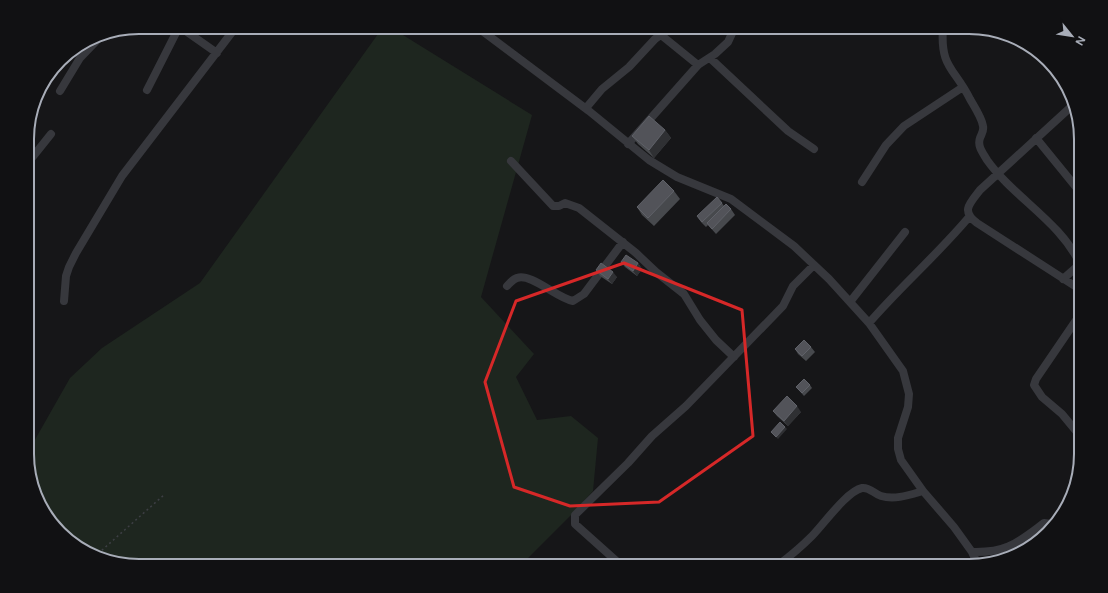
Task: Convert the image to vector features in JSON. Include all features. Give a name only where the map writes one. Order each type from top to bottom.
[{"type":"street","points":[[147,90],[175,34]]},
{"type":"street","points":[[189,34],[217,53]]},
{"type":"street","points":[[64,301],[66,276],[69,267],[115,186],[231,34]]},
{"type":"street","points":[[486,34],[586,108],[649,160],[677,177],[731,199],[771,228],[814,265],[850,302],[869,323],[891,352],[907,382],[910,394],[908,407],[898,438],[898,449],[901,460],[923,491],[954,527],[975,559]]},
{"type":"street","points":[[586,108],[602,89],[629,67],[661,34],[698,65]]},
{"type":"street","points":[[628,144],[698,65],[710,58],[728,42],[732,34]]},
{"type":"street","points":[[943,34],[942,50],[945,59],[949,68],[963,87],[983,125],[984,131],[979,142],[981,149],[998,172],[1063,238],[1074,252]]},
{"type":"street","points":[[60,91],[80,58],[92,45]]},
{"type":"street","points":[[710,58],[788,131],[814,149]]},
{"type":"street","points":[[862,182],[886,145],[904,126],[963,87]]},
{"type":"street","points":[[1069,109],[998,172],[971,200],[967,212],[969,216],[1074,286]]},
{"type":"street","points":[[34,155],[51,134]]},
{"type":"street","points":[[1036,138],[1074,185]]},
{"type":"street","points":[[511,160],[553,206],[564,203],[578,208],[623,242],[688,299],[700,320],[716,340],[734,356]]},
{"type":"street","points":[[869,323],[899,289],[945,245],[969,216]]},
{"type":"street","points":[[850,302],[905,232]]},
{"type":"street","points":[[507,286],[516,278],[523,277],[533,280],[566,300],[573,301],[584,294],[623,242]]},
{"type":"street","points":[[614,559],[575,524],[575,515],[628,463],[652,436],[686,406],[783,306],[793,286],[814,265]]},
{"type":"street","points":[[1063,279],[1074,269]]},
{"type":"street","points":[[1074,323],[1036,379],[1034,385],[1042,397],[1062,414],[1074,428]]},
{"type":"street","points":[[785,559],[812,537],[845,500],[858,489],[870,489],[880,496],[889,498],[898,498],[923,491]]},
{"type":"street","points":[[972,552],[986,553],[1010,547],[1044,523],[1048,524]]},
{"type":"path","points":[[101,551],[165,494]]},
{"type":"highlighted area","points":[[624,263],[742,310],[753,436],[659,502],[570,506],[514,487],[485,382],[516,301]]},
{"type":"shaded area","points":[[378,34],[401,34],[532,115],[481,297],[534,354],[516,377],[537,420],[571,416],[598,438],[593,491],[527,559],[139,559],[112,555],[93,548],[75,537],[65,528],[48,506],[42,494],[35,468],[34,441],[70,378],[102,348],[200,283]]},
{"type":"building","points":[[649,116],[665,130],[649,150],[632,136]]},
{"type":"building","points":[[663,180],[674,191],[648,218],[637,207]]},
{"type":"building","points":[[717,197],[722,203],[702,222],[697,216]]},
{"type":"building","points":[[726,204],[731,209],[712,229],[707,223]]},
{"type":"building","points":[[626,255],[638,263],[633,271],[621,262]]},
{"type":"building","points":[[601,263],[613,272],[608,279],[596,270]]},
{"type":"building","points":[[804,340],[811,347],[802,356],[795,349]]},
{"type":"building","points":[[804,379],[810,385],[802,393],[796,387]]},
{"type":"building","points":[[787,396],[797,406],[784,421],[773,411]]},
{"type":"building","points":[[780,422],[785,427],[776,437],[771,432]]}]
